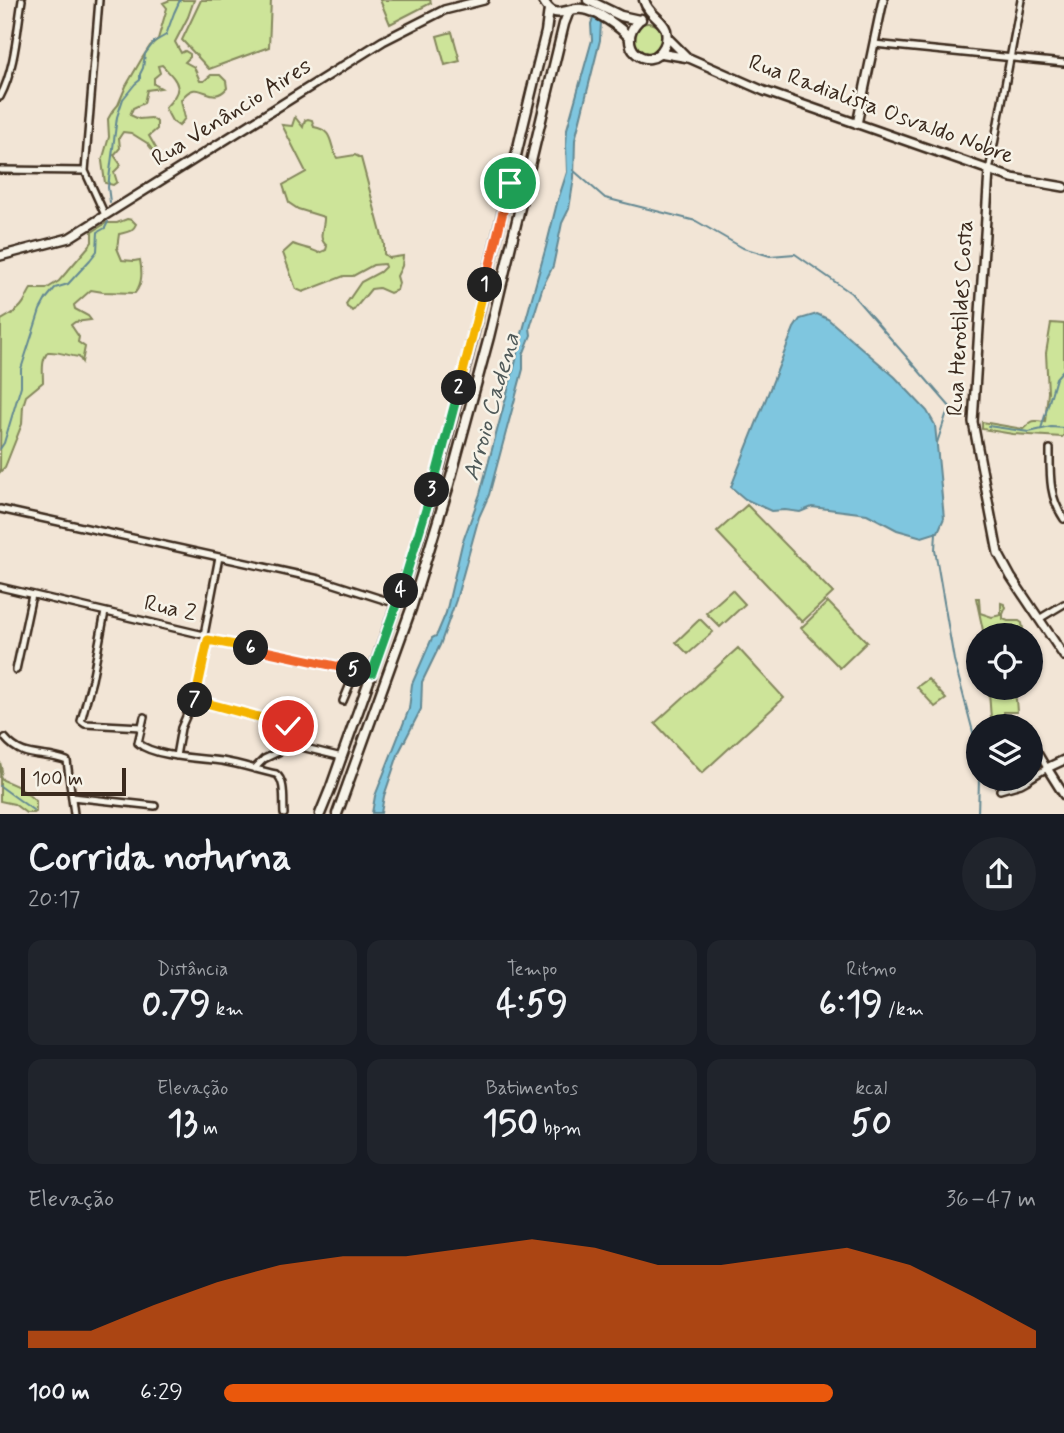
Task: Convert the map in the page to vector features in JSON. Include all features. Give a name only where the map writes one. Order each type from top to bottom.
[{"type":"main road","points":[[337,814],[411,609],[447,488],[489,337],[564,24],[579,0]]},
{"type":"main road","points":[[639,20],[633,27],[630,38],[632,49],[640,57],[650,58],[665,46],[666,28],[648,11],[643,0]]},
{"type":"main road","points":[[544,3],[562,13],[583,9],[590,4],[614,18],[630,38]]},
{"type":"main road","points":[[320,814],[397,604],[433,486],[471,344],[546,32],[544,3]]},
{"type":"main road","points":[[614,18],[639,20],[654,17]]},
{"type":"street","points":[[0,97],[12,62],[22,0]]},
{"type":"street","points":[[99,0],[85,171],[105,215]]},
{"type":"street","name":"Rua Venâncio Aires","points":[[0,256],[69,238],[383,41],[444,10],[484,0]]},
{"type":"street","points":[[857,124],[883,0]]},
{"type":"street","points":[[989,171],[1021,0]]},
{"type":"street","name":"Rua Radialista Osvaldo Nobre","points":[[667,37],[689,58]]},
{"type":"street","points":[[874,44],[1064,63]]},
{"type":"street","name":"Rua Radialista Osvaldo Nobre","points":[[659,53],[689,58],[764,91],[989,171],[1064,187]]},
{"type":"street","points":[[0,170],[85,171]]},
{"type":"street","name":"Rua Herotildes Costa","points":[[989,171],[973,422],[998,553],[1064,656]]},
{"type":"street","points":[[1050,449],[1053,499],[1064,519]]},
{"type":"street","points":[[0,509],[319,579],[397,604]]},
{"type":"street","points":[[176,756],[181,728],[195,701],[219,557]]},
{"type":"street","name":"Rua 2","points":[[0,587],[206,637],[372,673]]},
{"type":"street","points":[[16,670],[32,594]]},
{"type":"street","points":[[1039,619],[1064,604]]},
{"type":"street","points":[[105,612],[81,721],[85,724],[142,727]]},
{"type":"street","points":[[343,701],[356,670]]},
{"type":"street","points":[[195,701],[288,726],[293,732],[293,745]]},
{"type":"street","points":[[144,717],[139,745],[176,756],[224,762],[280,776],[284,814]]},
{"type":"street","points":[[5,738],[22,752],[67,761],[74,814]]},
{"type":"street","points":[[254,769],[264,759],[293,745],[342,757]]},
{"type":"street","points":[[1043,770],[1064,760]]},
{"type":"street","points":[[1043,761],[1064,795]]},
{"type":"street","points":[[72,797],[155,806]]},
{"type":"green space","points":[[170,0],[194,0],[175,42],[181,53],[185,51],[190,54],[185,62],[194,67],[200,81],[211,75],[220,75],[226,81],[227,88],[215,95],[199,90],[187,93],[181,100],[185,118],[179,126],[172,121],[165,108],[175,95],[176,81],[162,65],[158,66],[160,73],[154,78],[154,84],[161,88],[147,90],[144,103],[133,108],[130,115],[139,119],[151,118],[157,122],[157,129],[149,136],[157,150],[154,152],[147,143],[131,133],[123,132],[119,138],[120,148],[114,155],[121,165],[114,172],[117,182],[113,185],[105,183],[102,161],[109,137],[108,119],[141,60],[158,39],[167,8],[163,3]]},
{"type":"green space","points":[[201,0],[271,0],[269,47],[209,69],[182,40]]},
{"type":"green space","points":[[380,0],[430,0],[431,3],[390,24]]},
{"type":"green space","points":[[648,23],[659,27],[663,38],[659,49],[648,53],[637,49],[633,38],[637,27]]},
{"type":"green space","points":[[452,32],[460,61],[445,65],[437,36]]},
{"type":"green space","points":[[295,117],[303,127],[308,119],[312,120],[314,127],[325,131],[337,158],[355,155],[361,158],[384,244],[384,254],[389,258],[403,256],[397,276],[397,290],[390,293],[379,288],[371,289],[353,311],[346,304],[361,282],[380,272],[385,267],[384,264],[373,265],[353,276],[344,276],[303,292],[296,289],[283,253],[293,244],[319,253],[326,250],[327,246],[321,236],[324,217],[298,209],[289,203],[283,185],[306,172],[282,125],[292,126]]},
{"type":"green space","points":[[127,219],[136,224],[135,227],[119,234],[117,248],[122,260],[140,260],[141,277],[138,289],[135,293],[91,290],[74,305],[75,309],[91,320],[71,325],[79,337],[78,342],[85,347],[82,362],[79,357],[48,352],[43,362],[43,382],[26,396],[22,424],[5,467],[0,472],[1,320],[23,304],[31,289],[46,289],[59,281],[92,242],[92,232],[106,223]]},
{"type":"green space","points":[[1051,323],[1064,324],[1064,435],[1013,434],[982,429],[982,422],[1023,429],[1033,421],[1045,422],[1048,392],[1046,353]]},
{"type":"green space","points":[[747,505],[833,593],[802,622],[717,532]]},
{"type":"green space","points":[[732,590],[745,604],[720,627],[706,613]]},
{"type":"green space","points":[[976,598],[979,598],[980,613],[992,617],[1001,615],[1001,603],[1006,607],[1003,619],[1022,623],[981,623]]},
{"type":"green space","points":[[828,602],[867,642],[840,668],[801,628]]},
{"type":"green space","points":[[700,619],[713,632],[688,654],[676,642]]},
{"type":"green space","points":[[738,648],[784,698],[702,773],[655,723]]},
{"type":"green space","points":[[928,679],[946,699],[935,707],[917,687]]},
{"type":"green space","points":[[989,700],[1016,700],[1017,712],[991,714]]},
{"type":"green space","points":[[0,776],[36,801],[36,812],[26,813],[14,804],[0,801]]},
{"type":"water","name":"Arroio Cadena","points":[[593,18],[601,22],[600,40],[575,140],[574,178],[569,209],[562,223],[553,266],[543,286],[530,328],[531,335],[523,355],[523,369],[489,495],[479,517],[456,600],[440,645],[422,682],[421,709],[399,752],[381,813],[372,813],[375,796],[409,709],[412,684],[446,613],[462,544],[480,494],[567,172],[567,129],[592,40]]},
{"type":"water","points":[[817,314],[828,319],[895,377],[927,411],[935,425],[944,518],[938,532],[922,537],[897,530],[867,514],[812,507],[800,512],[771,511],[745,499],[731,487],[794,328],[800,319]]},
{"type":"waterway","points":[[110,202],[108,187],[117,117],[123,99],[140,80],[145,54],[154,42],[166,35],[180,0]]},
{"type":"waterway","points":[[573,170],[605,198],[696,221],[743,248],[770,256],[795,254],[851,293],[951,408],[964,416]]},
{"type":"waterway","points":[[0,449],[21,386],[21,369],[40,310],[55,288],[68,284],[97,251],[98,232],[105,228],[108,222]]},
{"type":"waterway","points":[[1041,429],[1056,378],[1064,369]]},
{"type":"waterway","points":[[937,443],[950,409]]},
{"type":"waterway","points":[[988,426],[1029,432],[1051,427],[1064,428]]},
{"type":"waterway","points":[[936,532],[935,550],[954,660],[968,714]]},
{"type":"waterway","points":[[0,786],[33,810]]},
{"type":"waterway","points":[[978,814],[979,791]]},
{"type":"route","points":[[288,726],[195,701],[208,640],[372,673],[397,604],[433,486],[510,183]]}]
